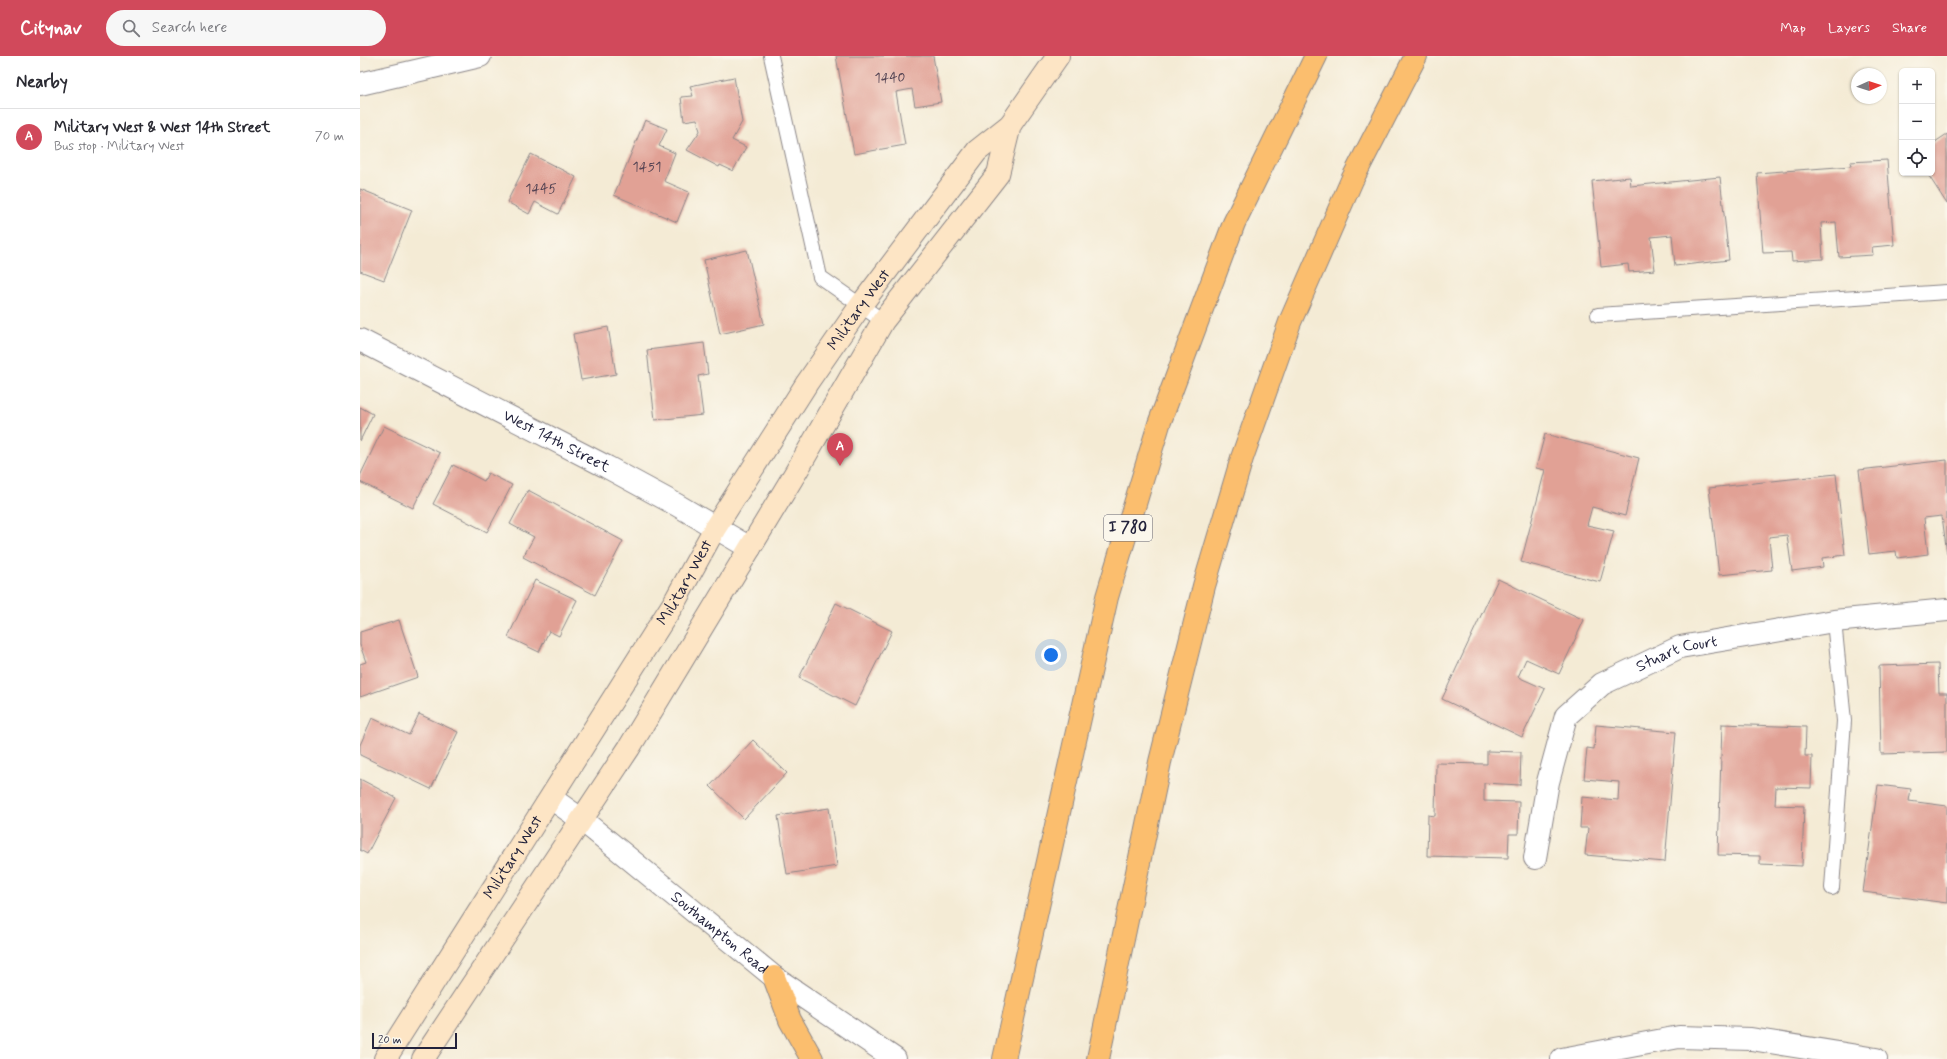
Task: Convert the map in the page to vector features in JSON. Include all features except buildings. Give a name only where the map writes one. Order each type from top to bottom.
[{"type":"highway","name":"I 780","points":[[1004,1059],[1107,597],[1159,424],[1234,223],[1316,56]]},
{"type":"highway","points":[[1098,1059],[1164,742],[1204,586],[1242,458],[1290,322],[1352,180],[1416,56]]},
{"type":"highway","points":[[774,977],[790,1020],[812,1059]]},
{"type":"main road","name":"Military West","points":[[385,1059],[675,601],[715,528],[807,383],[861,305],[977,152],[1010,125],[1058,56]]},
{"type":"main road","name":"Military West","points":[[423,1059],[629,748],[750,548],[883,321],[998,174],[1010,125]]},
{"type":"street","points":[[360,84],[480,56]]},
{"type":"street","name":"West 14th Street","points":[[360,340],[614,471],[677,505],[750,548]]},
{"type":"street","name":"Stuart Court","points":[[1535,858],[1548,782],[1566,716],[1602,684],[1680,647],[1834,621],[1947,610]]},
{"type":"street","name":"Southampton Road","points":[[551,798],[582,820],[774,977],[895,1059]]},
{"type":"street","points":[[1562,1059],[1679,1036],[1751,1039],[1876,1059]]},
{"type":"lane","points":[[771,56],[820,277],[883,321]]},
{"type":"lane","points":[[1598,315],[1947,292]]},
{"type":"lane","points":[[1832,888],[1844,721],[1834,621]]},
{"type":"place","name":"Military West & West 14th Street","points":[[840,466]]}]
